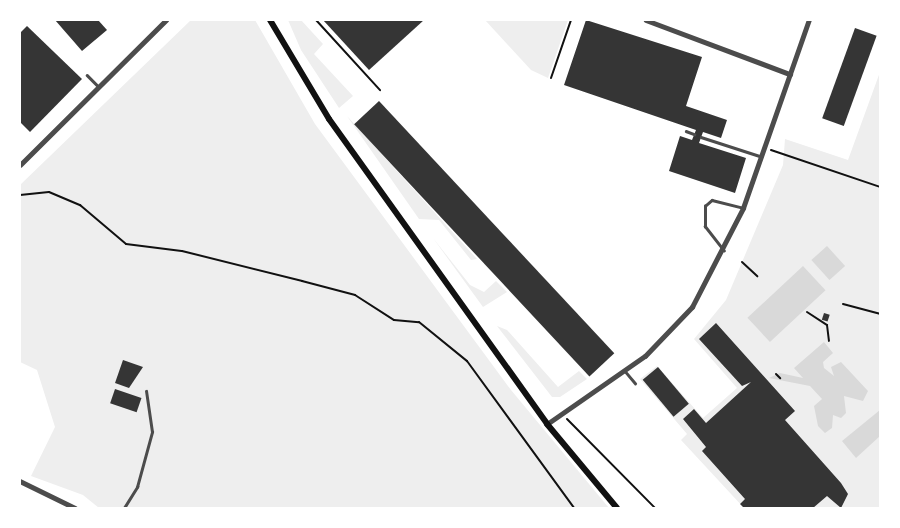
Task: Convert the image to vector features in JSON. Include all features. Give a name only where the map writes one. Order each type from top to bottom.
[{"type":"main road","points":[[270,20],[302,80],[547,424],[617,508]]},
{"type":"street","points":[[20,165],[166,20]]},
{"type":"street","points":[[646,20],[790,74]]},
{"type":"street","points":[[547,424],[625,371],[692,308],[724,251],[742,208],[762,157],[809,20]]},
{"type":"street","points":[[20,481],[74,508]]},
{"type":"lane","points":[[87,75],[100,87]]},
{"type":"lane","points":[[686,131],[694,134]]},
{"type":"lane","points":[[701,137],[762,157]]},
{"type":"lane","points":[[724,251],[705,227],[705,206],[712,200],[742,208]]},
{"type":"lane","points":[[625,371],[635,383]]},
{"type":"lane","points":[[124,508],[137,487],[152,432],[146,391]]},
{"type":"path","points":[[316,20],[380,90]]},
{"type":"path","points":[[551,78],[571,20]]},
{"type":"path","points":[[764,148],[880,187]]},
{"type":"path","points":[[20,195],[49,192],[80,205],[126,244],[182,251],[302,281],[355,296],[394,320],[419,322],[467,361],[574,508]]},
{"type":"path","points":[[742,262],[757,276]]},
{"type":"path","points":[[843,304],[880,314]]},
{"type":"path","points":[[807,312],[827,325],[830,341]]},
{"type":"path","points":[[776,374],[780,378]]},
{"type":"path","points":[[562,414],[655,508]]},
{"type":"shaded area","points":[[191,20],[255,20],[315,124],[511,390],[609,508],[99,508],[83,495],[31,476],[55,427],[37,370],[20,362],[20,185]]},
{"type":"shaded area","points":[[288,20],[301,20],[323,44],[314,54],[353,96],[339,108],[301,50]]},
{"type":"shaded area","points":[[485,20],[568,20],[548,78],[531,70]]},
{"type":"shaded area","points":[[880,72],[880,508],[744,508],[681,440],[687,434],[640,379],[657,366],[703,418],[737,388],[694,339],[726,300],[783,165],[785,139],[848,160]]},
{"type":"shaded area","points":[[347,116],[477,259],[471,260],[439,220],[419,219]]},
{"type":"shaded area","points":[[433,238],[470,285],[484,292],[496,281],[507,292],[483,307]]},
{"type":"shaded area","points":[[827,246],[845,266],[829,280],[811,260]]},
{"type":"shaded area","points":[[803,266],[826,290],[770,342],[747,318]]},
{"type":"shaded area","points":[[497,326],[507,330],[558,387],[579,371],[587,379],[560,397],[552,397]]},
{"type":"shaded area","points":[[824,342],[833,353],[823,362],[824,368],[834,376],[831,367],[841,362],[868,391],[863,401],[844,396],[846,413],[841,418],[833,415],[832,428],[825,433],[818,426],[814,406],[822,399],[810,386],[769,378],[780,373],[803,378],[794,368]]},
{"type":"shaded area","points":[[880,410],[880,436],[856,458],[842,441]]},
{"type":"building","points":[[55,20],[98,20],[107,30],[82,51]]},
{"type":"building","points":[[323,20],[424,20],[369,70]]},
{"type":"building","points":[[586,20],[702,57],[686,106],[727,120],[721,138],[703,132],[699,143],[746,158],[735,193],[669,171],[680,136],[692,140],[696,130],[564,85]]},
{"type":"building","points":[[27,26],[82,79],[30,132],[20,122],[20,33]]},
{"type":"building","points":[[855,28],[877,36],[844,126],[822,118]]},
{"type":"building","points":[[379,101],[614,353],[589,377],[354,124]]},
{"type":"building","points":[[824,313],[830,315],[828,322],[822,320]]},
{"type":"building","points":[[716,323],[795,411],[785,420],[841,483],[848,494],[841,508],[827,496],[813,508],[744,508],[740,504],[745,499],[702,451],[706,447],[683,419],[694,409],[706,423],[751,382],[742,386],[699,339]]},
{"type":"building","points":[[123,360],[143,367],[129,388],[115,383]]},
{"type":"building","points":[[658,367],[689,404],[674,417],[643,380]]},
{"type":"building","points":[[115,389],[141,398],[137,412],[110,403]]}]
